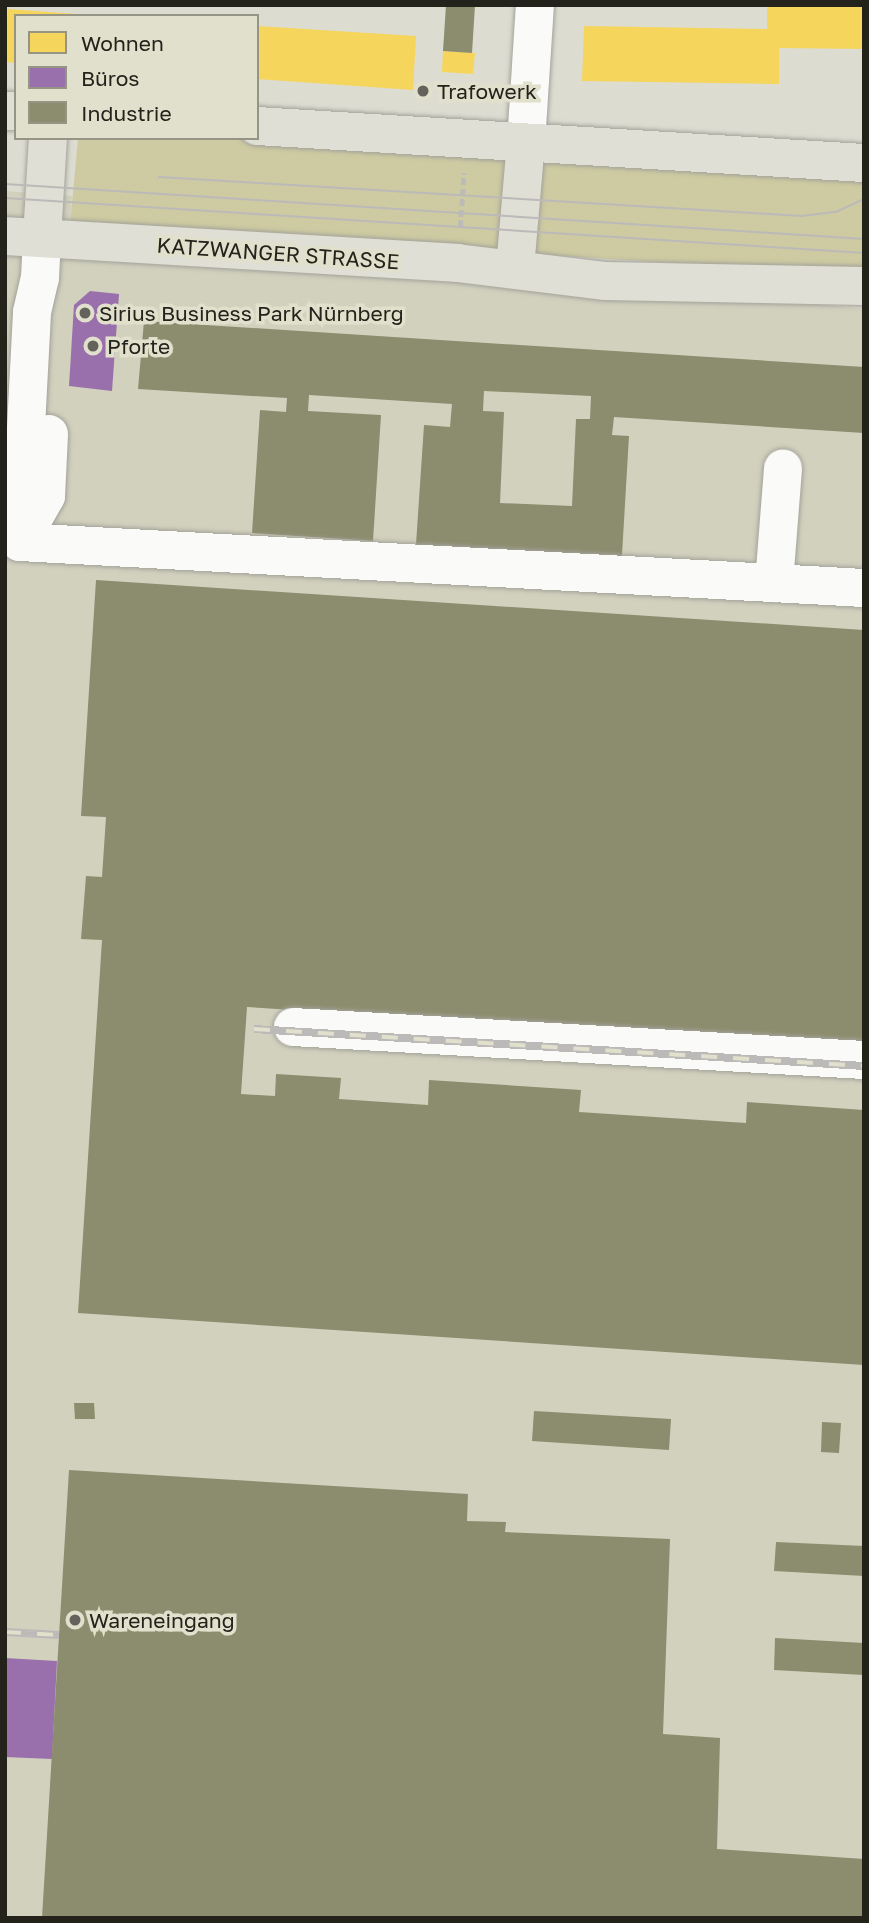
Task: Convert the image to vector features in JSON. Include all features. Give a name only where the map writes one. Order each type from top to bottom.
[{"type":"main road","points":[[259,126],[864,163]]},
{"type":"main road","points":[[29,249],[48,140]]},
{"type":"main road","points":[[515,268],[526,143]]},
{"type":"main road","name":"KATZWANGER STRASSE","points":[[29,249],[457,264],[515,268],[606,281],[864,286]]},
{"type":"street","points":[[526,143],[535,5]]},
{"type":"street","points":[[5,306],[29,249]]},
{"type":"street","points":[[29,249],[32,312],[13,529],[864,588]]},
{"type":"street","points":[[774,583],[783,468]]},
{"type":"street","points":[[293,1027],[864,1060]]},
{"type":"path","points":[[457,264],[467,138]]},
{"type":"shaded area","points":[[78,140],[253,140],[864,175],[864,275],[70,225]]},
{"type":"shaded area","points":[[5,191],[72,196],[70,225],[864,309],[864,1918],[5,1918]]},
{"type":"building: Wohnen","points":[[767,5],[864,5],[864,49],[779,48],[779,84],[582,81],[584,26],[767,29]]},
{"type":"building: Wohnen","points":[[8,9],[76,14],[14,14],[14,63],[5,62]]},
{"type":"building: Wohnen","points":[[259,26],[416,36],[413,90],[259,79]]},
{"type":"building: Wohnen","points":[[443,51],[475,53],[473,74],[442,72]]},
{"type":"building: Büros","name":"Pforte","points":[[90,291],[119,294],[112,391],[69,386],[74,305]]},
{"type":"building: Büros","points":[[5,1658],[57,1661],[52,1759],[5,1757]]},
{"type":"building: Industrie","points":[[446,5],[475,5],[472,53],[443,51]]},
{"type":"building: Industrie","points":[[144,321],[864,367],[864,433],[614,417],[612,435],[629,436],[621,572],[415,559],[424,425],[450,427],[452,404],[309,395],[308,411],[381,415],[373,541],[252,533],[260,410],[286,412],[287,398],[138,389]],"holes":[[[484,391],[591,396],[590,419],[576,419],[572,506],[500,503],[504,412],[483,411]]]},
{"type":"building: Industrie","points":[[96,580],[864,630],[864,1047],[247,1007],[241,1094],[275,1096],[276,1074],[341,1078],[339,1099],[428,1105],[429,1080],[581,1090],[579,1112],[746,1123],[747,1102],[864,1110],[864,1365],[78,1313],[102,940],[81,939],[86,876],[102,877],[106,817],[81,816]]},
{"type":"building: Industrie","points":[[74,1403],[94,1403],[95,1419],[75,1419]]},
{"type":"building: Industrie","points":[[534,1411],[671,1419],[669,1450],[532,1441]]},
{"type":"building: Industrie","points":[[822,1422],[841,1423],[839,1453],[821,1452]]},
{"type":"building: Industrie","points":[[69,1470],[468,1494],[467,1521],[506,1522],[505,1532],[670,1539],[663,1734],[720,1738],[717,1849],[864,1859],[864,1918],[42,1918]]},
{"type":"building: Industrie","points":[[776,1542],[864,1546],[864,1576],[774,1571]]},
{"type":"building: Industrie","points":[[775,1638],[864,1643],[864,1675],[774,1670]]},
{"type":"tram line","points":[[159,177],[802,216],[836,212],[864,199]]},
{"type":"tram line","points":[[5,184],[864,239]]},
{"type":"tram line","points":[[5,198],[864,253]]},
{"type":"railway","points":[[254,1029],[864,1066]]},
{"type":"railway","points":[[5,1632],[59,1635]]},
{"type":"place","name":"Trafowerk","points":[[423,91]]},
{"type":"place","name":"Sirius Business Park Nürnberg","points":[[85,313]]},
{"type":"place","name":"Pforte","points":[[93,346]]},
{"type":"place","name":"Wareneingang","points":[[75,1620]]}]
